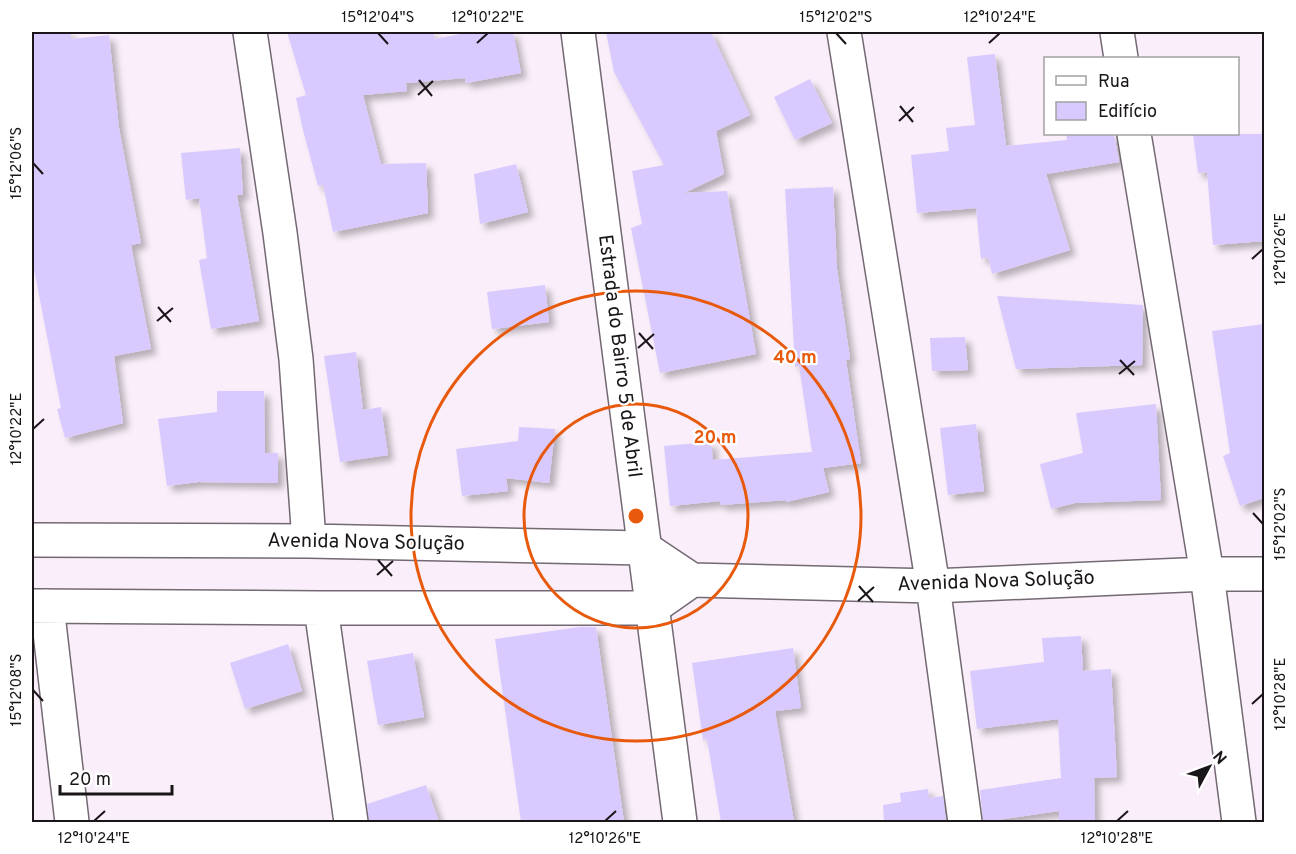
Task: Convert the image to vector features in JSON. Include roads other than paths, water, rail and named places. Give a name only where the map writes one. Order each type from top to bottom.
[{"type":"street","points":[[249,32],[280,233],[296,359],[309,541]]},
{"type":"street","name":"Estrada do Bairro 5 de Abril","points":[[578,32],[680,822]]},
{"type":"street","points":[[844,32],[933,586],[965,822]]},
{"type":"street","points":[[1117,32],[1121,57]]},
{"type":"street","points":[[1134,135],[1207,574],[1239,822]]},
{"type":"street","name":"Avenida Nova Solução","points":[[32,540],[309,541],[644,548]]},
{"type":"street","points":[[72,822],[39,606],[652,608],[692,580],[644,548]]},
{"type":"street","name":"Avenida Nova Solução","points":[[692,580],[933,586],[1207,574],[1264,574]]},
{"type":"street","points":[[321,608],[351,822]]}]
